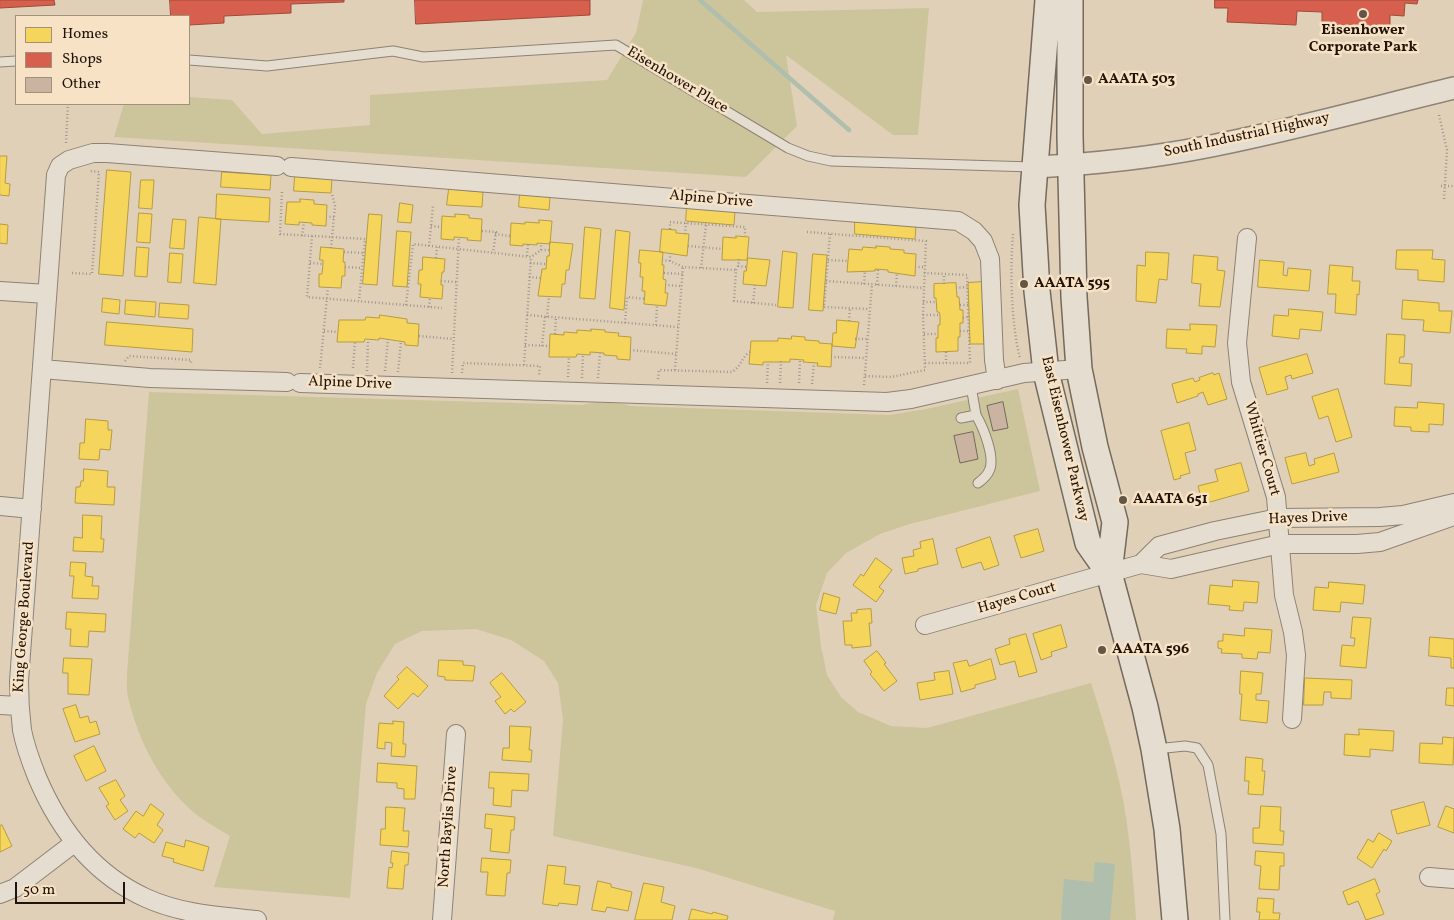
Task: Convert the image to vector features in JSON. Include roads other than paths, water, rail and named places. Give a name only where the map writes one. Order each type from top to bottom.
[{"type":"main road","name":"East Eisenhower Parkway","points":[[1048,0],[1032,205],[1036,291],[1035,372],[1088,544],[1109,573],[1145,707],[1167,829],[1174,920]]},
{"type":"main road","name":"East Eisenhower Parkway","points":[[1070,0],[1073,284],[1079,369],[1115,522],[1109,573]]},
{"type":"street","name":"South Industrial Highway","points":[[1036,167],[1105,163],[1204,148],[1454,88]]},
{"type":"street","name":"Alpine Drive","points":[[56,176],[60,166],[69,160],[92,153],[107,153],[958,221],[974,231],[983,241],[990,258],[994,360],[997,380]]},
{"type":"street","name":"King George Boulevard","points":[[56,176],[19,681],[22,732],[30,759],[54,812],[74,843],[110,877],[146,898],[194,914],[257,920]]},
{"type":"street","name":"Whittier Court","points":[[1247,238],[1237,342],[1241,382],[1276,496],[1284,595],[1293,632],[1296,655],[1292,719]]},
{"type":"street","points":[[0,290],[47,294]]},
{"type":"street","name":"Alpine Drive","points":[[42,369],[150,378],[887,402],[1035,372],[1079,369]]},
{"type":"street","name":"Hayes Drive","points":[[1141,564],[1159,546],[1215,531],[1278,518],[1403,515],[1454,502]]},
{"type":"street","points":[[0,506],[32,509]]},
{"type":"street","name":"Hayes Drive","points":[[1109,573],[1141,564],[1170,569],[1280,544],[1358,544],[1380,542],[1454,516]]},
{"type":"street","name":"Hayes Court","points":[[925,625],[1109,573]]},
{"type":"street","points":[[0,705],[19,706]]},
{"type":"street","name":"North Baylis Drive","points":[[442,920],[456,734]]},
{"type":"street","points":[[0,894],[15,888],[74,843]]},
{"type":"street","points":[[1429,877],[1454,879]]},
{"type":"lane","name":"Eisenhower Place","points":[[190,60],[268,66],[393,51],[423,57],[616,45],[788,148],[808,156],[831,161],[1036,167]]},
{"type":"lane","points":[[0,62],[15,61]]},
{"type":"lane","points":[[971,386],[976,415],[982,427],[992,460],[990,471],[978,483]]},
{"type":"lane","points":[[961,418],[976,415]]},
{"type":"lane","points":[[1154,749],[1185,746],[1197,748],[1208,765],[1221,834],[1225,920]]},
{"type":"waterway","points":[[700,0],[849,130]]},
{"type":"place","name":"Eisenhower Corporate Park","points":[[1363,14]]},
{"type":"place","name":"AAATA 503","points":[[1088,80]]},
{"type":"place","name":"AAATA 595","points":[[1024,284]]},
{"type":"place","name":"AAATA 651","points":[[1123,500]]},
{"type":"place","name":"AAATA 596","points":[[1102,650]]}]
